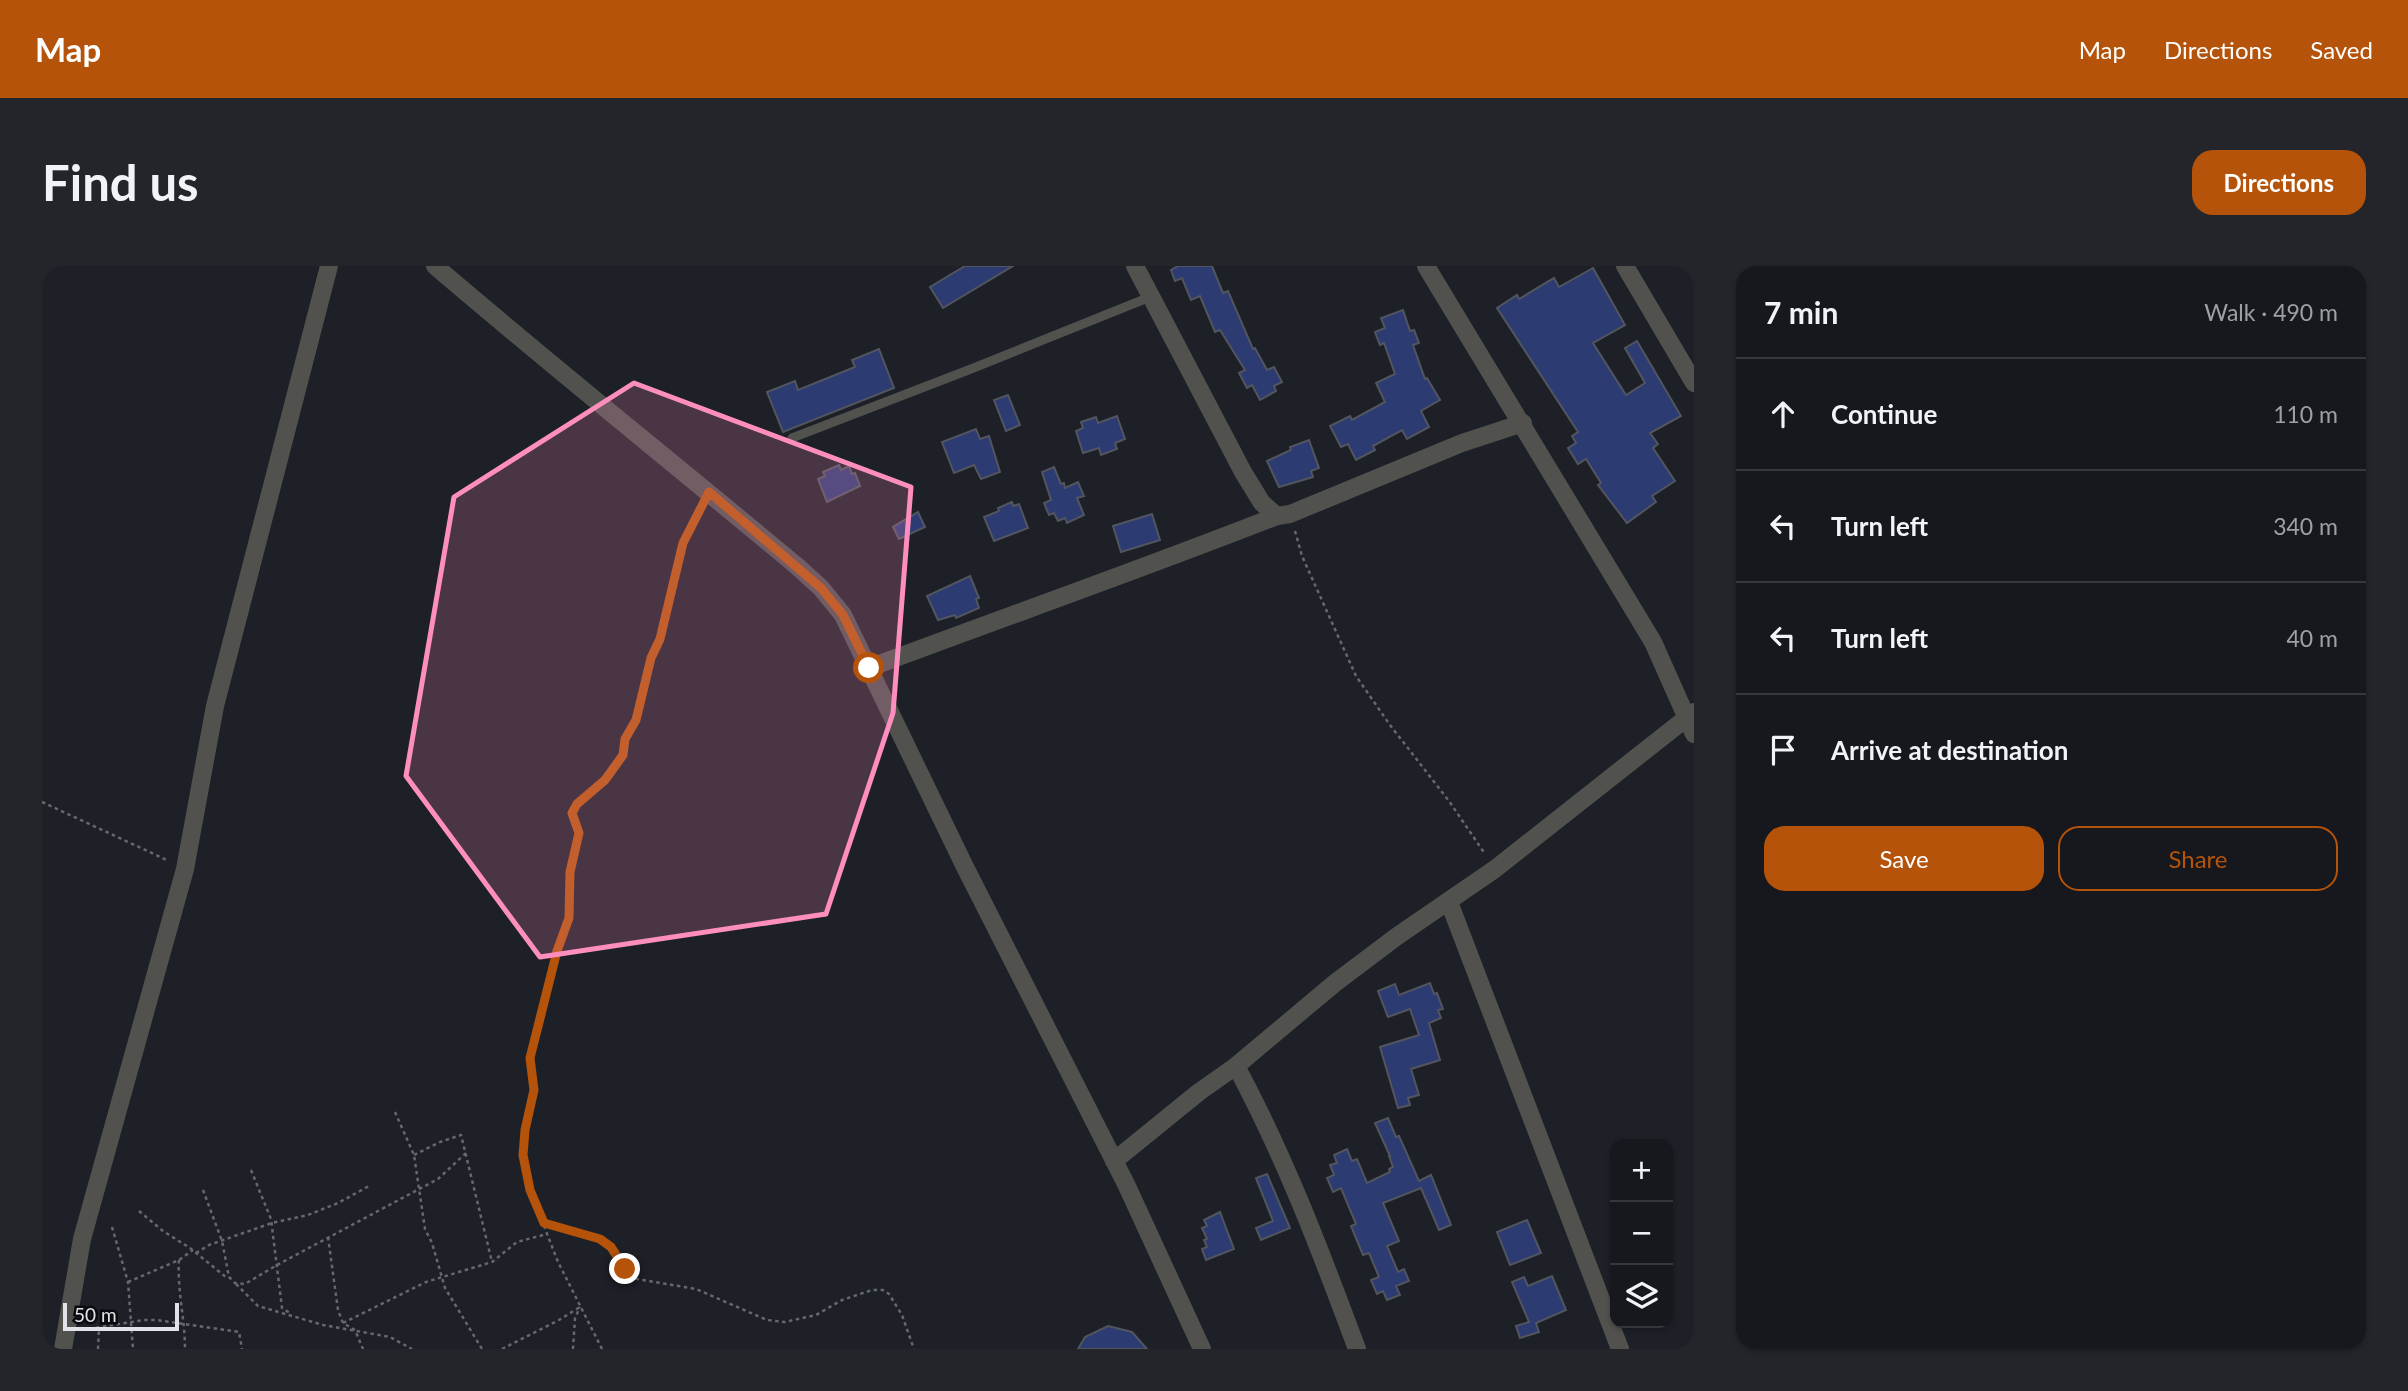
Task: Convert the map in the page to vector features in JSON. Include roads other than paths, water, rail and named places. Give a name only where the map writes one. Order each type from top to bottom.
[{"type":"street","points":[[63,1349],[82,1239],[185,869],[215,706],[328,266]]},
{"type":"street","points":[[435,266],[709,492],[821,588],[843,615],[965,867],[1114,1161],[1202,1349]]},
{"type":"street","points":[[1135,266],[1243,472],[1262,503],[1284,515]]},
{"type":"street","points":[[1114,1161],[1199,1092],[1236,1066],[1345,975],[1495,869],[1692,721],[1653,642],[1426,266]]},
{"type":"street","points":[[1626,266],[1694,383]]},
{"type":"street","points":[[869,668],[1106,583],[1462,443],[1522,423]]},
{"type":"street","points":[[1448,902],[1620,1349]]},
{"type":"street","points":[[1236,1066],[1279,1151],[1357,1349]]},
{"type":"lane","points":[[792,438],[1150,297]]}]
